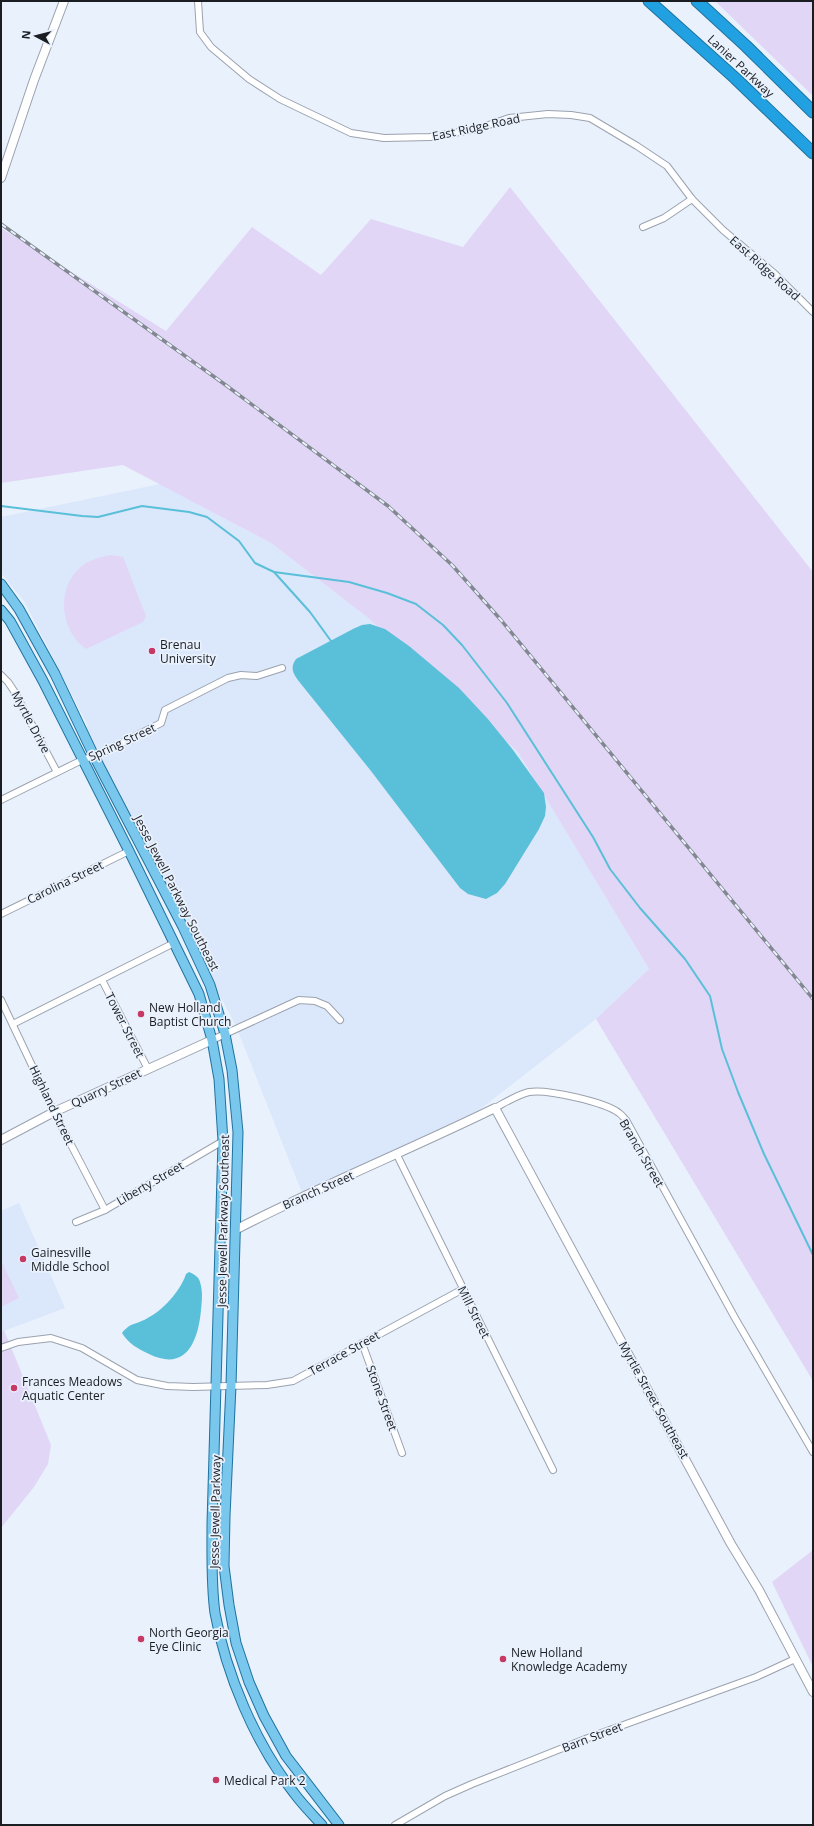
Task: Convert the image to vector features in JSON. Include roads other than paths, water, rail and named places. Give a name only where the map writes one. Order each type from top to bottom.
[{"type":"highway","name":"Lanier Parkway","points":[[649,1],[735,78],[813,153]]},
{"type":"highway","name":"Lanier Parkway","points":[[697,1],[746,46],[813,112]]},
{"type":"main road","name":"Jesse Jewell Parkway Southeast","points":[[1,584],[19,609],[55,674],[94,756],[183,927],[210,985],[225,1034],[232,1070],[238,1132],[234,1230],[231,1386]]},
{"type":"main road","name":"Jesse Jewell Parkway Southeast","points":[[1,610],[10,621],[43,681],[129,851],[198,994],[212,1040],[220,1079],[223,1141],[216,1386]]},
{"type":"main road","name":"Jesse Jewell Parkway","points":[[216,1386],[212,1573],[215,1612],[224,1651],[234,1684],[263,1745],[293,1792],[322,1825]]},
{"type":"main road","name":"Jesse Jewell Parkway","points":[[231,1386],[224,1566],[236,1643],[249,1682],[264,1716],[286,1756],[339,1825]]},
{"type":"street","points":[[1,178],[34,80],[64,1]]},
{"type":"street","name":"East Ridge Road","points":[[198,1],[200,32],[216,52],[249,79],[280,100],[351,133],[384,138],[430,137],[477,129],[509,118],[548,114],[590,118],[667,166],[692,198],[723,230],[775,274],[813,312]]},
{"type":"street","points":[[643,227],[664,218],[692,198]]},
{"type":"street","name":"Spring Street","points":[[1,800],[82,760],[102,754],[162,723],[165,710],[228,678],[241,675],[257,676],[282,668]]},
{"type":"street","name":"Myrtle Drive","points":[[1,675],[14,691],[57,772]]},
{"type":"street","name":"Carolina Street","points":[[1,914],[129,851]]},
{"type":"street","name":"Tower Street","points":[[13,1024],[174,943]]},
{"type":"street","name":"Tower Street","points":[[102,980],[148,1069]]},
{"type":"street","name":"Highland Street","points":[[1,1000],[54,1112],[105,1210]]},
{"type":"street","points":[[212,1040],[299,1000],[315,1001],[327,1006],[340,1020]]},
{"type":"street","name":"Quarry Street","points":[[1,1140],[54,1112],[212,1040]]},
{"type":"street","name":"Branch Street","points":[[234,1230],[303,1195],[397,1155],[518,1096],[530,1092],[561,1094],[602,1105],[619,1113],[646,1155],[680,1221],[731,1312],[813,1452]]},
{"type":"street","name":"Myrtle Street Southeast","points":[[495,1108],[813,1692]]},
{"type":"street","name":"Liberty Street","points":[[76,1222],[105,1210],[223,1141]]},
{"type":"street","name":"Mill Street","points":[[397,1155],[553,1470]]},
{"type":"street","name":"Terrace Street","points":[[1,1348],[18,1342],[51,1338],[82,1348],[137,1380],[167,1386],[193,1387],[267,1385],[292,1381],[463,1289]]},
{"type":"street","name":"Stone Street","points":[[362,1343],[402,1453]]},
{"type":"street","name":"Barn Street","points":[[395,1825],[445,1796],[472,1784],[593,1736],[756,1677],[795,1659]]},
{"type":"water","points":[[370,624],[385,629],[409,646],[459,688],[487,718],[513,750],[544,793],[546,807],[545,816],[539,829],[505,884],[497,893],[486,899],[468,894],[460,888],[371,771],[294,675],[293,666],[296,659],[353,629],[362,625]]},
{"type":"water","points":[[189,1272],[199,1279],[202,1289],[202,1296],[197,1333],[188,1351],[181,1356],[172,1359],[162,1359],[141,1350],[127,1340],[122,1333],[133,1324],[152,1316],[164,1306],[175,1294],[186,1274]]},
{"type":"waterway","points":[[1,506],[98,517],[142,506],[189,512],[207,517],[239,541],[255,563],[274,572],[349,582],[387,593],[416,604],[443,625],[462,645],[507,703],[593,837],[610,869],[640,908],[685,959],[710,996],[722,1049],[738,1092],[764,1154],[813,1255]]},
{"type":"waterway","points":[[274,572],[310,612],[331,641]]},
{"type":"railway","points":[[1,224],[227,386],[388,506],[452,565],[501,620],[813,999]]},
{"type":"place","name":"Brenau University","points":[[152,651]]},
{"type":"place","name":"New Holland Baptist Church","points":[[141,1014]]},
{"type":"place","name":"Gainesville Middle School","points":[[23,1259]]},
{"type":"place","name":"Frances Meadows Aquatic Center","points":[[14,1388]]},
{"type":"place","name":"North Georgia Eye Clinic","points":[[141,1639]]},
{"type":"place","name":"New Holland Knowledge Academy","points":[[503,1659]]},
{"type":"place","name":"Medical Park 2","points":[[216,1780]]}]
